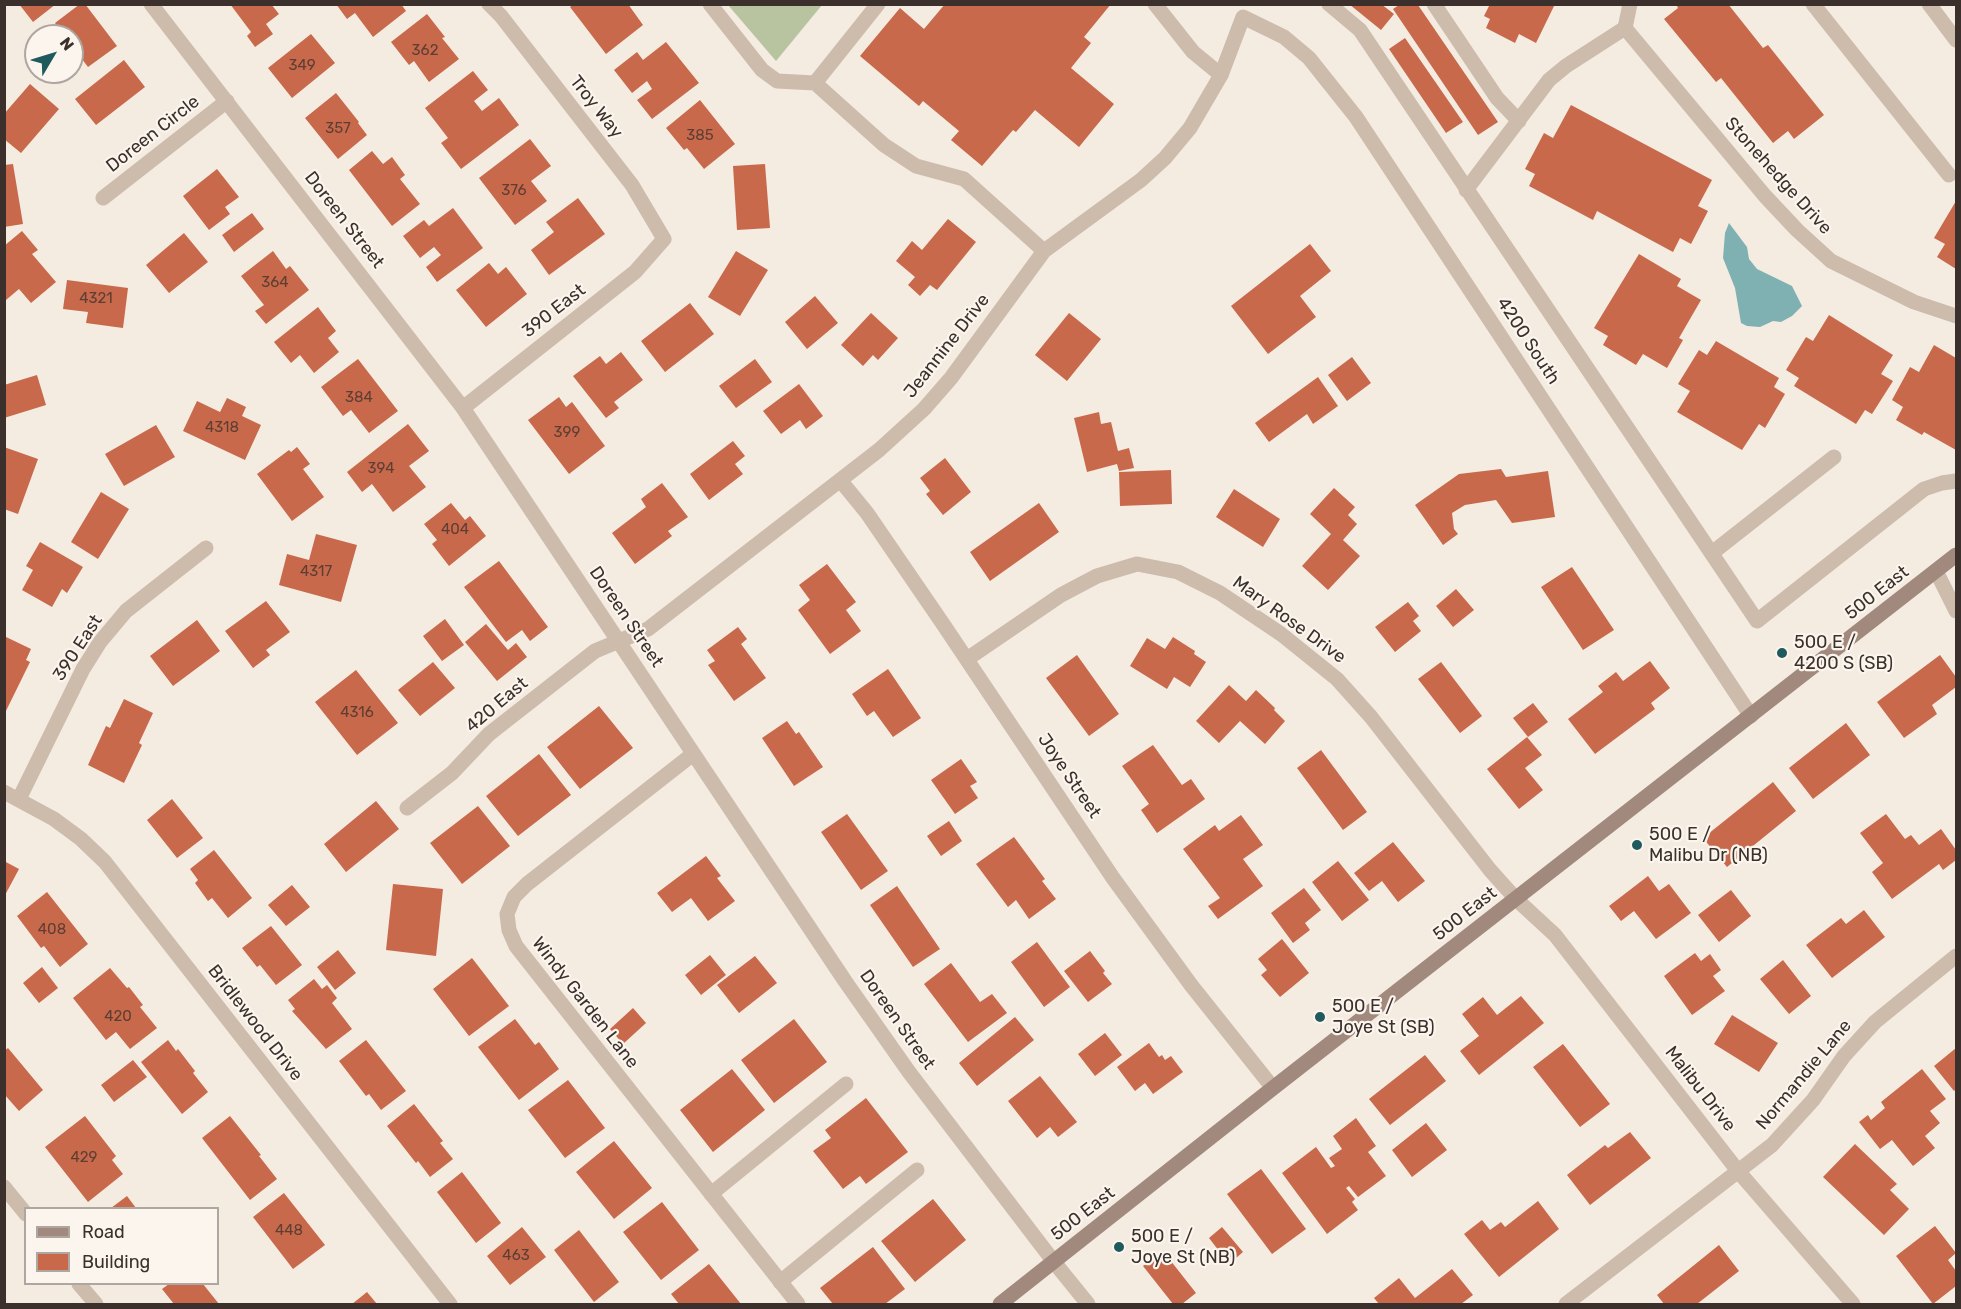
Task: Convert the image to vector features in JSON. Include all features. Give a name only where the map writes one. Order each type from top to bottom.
[{"type":"street","name":"Doreen Street","points":[[151,4],[463,408],[845,981],[909,1072],[1088,1305]]},
{"type":"street","name":"Troy Way","points":[[489,4],[501,16],[632,184],[664,239]]},
{"type":"street","points":[[710,4],[762,70],[777,81],[815,83],[884,145],[916,166],[964,179],[1044,251]]},
{"type":"street","points":[[815,83],[878,4]]},
{"type":"street","points":[[1155,4],[1193,52],[1221,75]]},
{"type":"street","points":[[1329,4],[1360,30],[1757,621],[1924,489],[1956,481]]},
{"type":"street","points":[[1434,4],[1497,98],[1519,121]]},
{"type":"street","points":[[1466,190],[1549,80],[1566,66],[1625,28],[1630,4]]},
{"type":"street","points":[[1813,4],[1949,175]]},
{"type":"street","points":[[1929,4],[1956,40]]},
{"type":"street","name":"Jeannine Drive","points":[[619,642],[648,629],[879,450],[924,409],[951,378],[1044,251],[1141,180],[1165,158],[1190,128],[1221,75],[1243,17]]},
{"type":"street","name":"4200 South","points":[[1243,17],[1284,37],[1309,58],[1356,117],[1751,716]]},
{"type":"street","name":"Stonehedge Drive","points":[[1625,28],[1765,196],[1831,261],[1914,302],[1956,316]]},
{"type":"street","name":"Doreen Circle","points":[[103,198],[227,101]]},
{"type":"street","name":"390 East","points":[[463,408],[635,273],[664,239]]},
{"type":"street","points":[[1712,553],[1834,458]]},
{"type":"street","name":"Joye Street","points":[[840,480],[867,513],[968,659],[1113,878],[1191,985],[1273,1088]]},
{"type":"street","name":"390 East","points":[[11,796],[100,642],[126,611],[206,548]]},
{"type":"street","name":"500 East","points":[[1000,1305],[1273,1088],[1956,555]]},
{"type":"street","name":"Mary Rose Drive","points":[[968,659],[1061,596],[1097,576],[1137,564],[1178,572],[1220,592],[1281,634],[1337,679],[1371,717],[1490,870],[1516,899]]},
{"type":"street","points":[[1936,571],[1956,611]]},
{"type":"street","name":"420 East","points":[[407,808],[452,773],[498,727],[595,651],[619,642]]},
{"type":"street","name":"Windy Garden Lane","points":[[693,754],[527,884],[514,897],[507,914],[509,930],[516,946],[798,1305]]},
{"type":"street","name":"Bridlewood Drive","points":[[11,796],[54,819],[81,839],[105,862],[450,1305]]},
{"type":"street","name":"Malibu Drive","points":[[1516,899],[1556,935],[1738,1171],[1853,1305]]},
{"type":"street","name":"Normandie Lane","points":[[1566,1305],[1772,1145],[1813,1100],[1844,1056],[1875,1022],[1956,956]]},
{"type":"street","points":[[711,1194],[846,1084]]},
{"type":"street","points":[[780,1282],[917,1170]]},
{"type":"street","points":[[4,1187],[24,1212]]},
{"type":"street","points":[[80,1285],[96,1305]]},
{"type":"green space","points":[[728,5],[822,5],[776,61]]},
{"type":"water","points":[[1729,223],[1747,247],[1749,259],[1757,269],[1792,286],[1802,306],[1792,316],[1781,322],[1773,321],[1760,327],[1741,323],[1735,288],[1723,258],[1725,233]]},
{"type":"building","points":[[19,4],[56,4],[33,22]]},
{"type":"building","points":[[80,4],[85,4],[117,46],[88,67],[84,62],[84,24],[55,23]]},
{"type":"building","points":[[230,4],[271,4],[279,14],[266,24],[273,34],[255,47],[247,36],[251,32]]},
{"type":"building","points":[[336,4],[401,4],[406,11],[373,37],[355,13],[347,19]]},
{"type":"building","points":[[574,4],[628,4],[643,25],[606,54],[570,7]]},
{"type":"building","points":[[945,4],[1111,4],[1084,37],[1091,43],[1071,68],[1114,104],[1079,147],[1035,110],[1016,132],[1013,130],[982,166],[951,140],[959,131],[923,101],[919,106],[860,56],[900,8],[924,29]]},
{"type":"building","points":[[1349,4],[1381,4],[1394,14],[1381,30]]},
{"type":"building","points":[[1490,4],[1555,4],[1536,43],[1519,34],[1515,43],[1486,28],[1490,19],[1484,16]]},
{"type":"building","points":[[1676,4],[1728,4],[1763,48],[1768,45],[1824,115],[1794,139],[1788,131],[1773,143],[1721,78],[1716,82],[1664,19],[1678,8]]},
{"type":"building","points":[[1399,5],[1418,5],[1498,122],[1478,135],[1393,9]]},
{"type":"building","points":[[427,14],[459,59],[429,82],[414,61],[409,65],[391,42]]},
{"type":"building","points":[[311,34],[335,63],[292,98],[268,68]]},
{"type":"building","points":[[1405,38],[1463,122],[1446,133],[1389,49]]},
{"type":"building","points":[[666,42],[699,83],[652,119],[637,100],[652,89],[647,81],[632,93],[614,70],[637,52],[643,60]]},
{"type":"building","points":[[124,60],[145,87],[96,125],[75,99]]},
{"type":"building","points":[[473,71],[488,90],[474,101],[482,111],[499,98],[519,125],[461,169],[441,143],[448,138],[425,108]]},
{"type":"building","points":[[30,84],[59,109],[21,153],[4,139],[4,114]]},
{"type":"building","points":[[336,93],[367,135],[338,159],[305,118]]},
{"type":"building","points":[[700,100],[735,144],[704,169],[687,148],[684,150],[666,128]]},
{"type":"building","points":[[1571,105],[1712,180],[1698,206],[1708,211],[1691,244],[1680,238],[1673,252],[1597,211],[1593,220],[1529,186],[1535,174],[1525,169],[1544,133],[1553,138]]},
{"type":"building","points":[[530,139],[551,166],[531,181],[547,201],[515,225],[479,178]]},
{"type":"building","points":[[372,151],[383,164],[392,157],[405,175],[400,179],[420,204],[392,226],[349,170]]},
{"type":"building","points":[[13,164],[23,224],[4,227],[4,165]]},
{"type":"building","points":[[765,164],[770,228],[737,230],[733,166]]},
{"type":"building","points":[[217,169],[239,197],[225,207],[230,214],[209,230],[183,196]]},
{"type":"building","points":[[578,198],[605,234],[549,275],[531,250],[554,232],[546,222]]},
{"type":"building","points":[[1956,201],[1956,269],[1937,257],[1945,244],[1934,238]]},
{"type":"building","points":[[453,208],[483,248],[437,282],[426,267],[441,255],[434,247],[420,258],[403,236],[424,220],[429,226]]},
{"type":"building","points":[[252,213],[264,229],[234,252],[222,235]]},
{"type":"building","points":[[948,219],[976,242],[937,290],[930,285],[920,296],[908,285],[915,277],[896,261],[912,241],[922,250]]},
{"type":"building","points":[[22,231],[38,250],[32,254],[56,282],[31,303],[19,289],[6,300],[4,299],[4,246]]},
{"type":"building","points":[[184,233],[208,262],[169,293],[146,265]]},
{"type":"building","points":[[1310,244],[1331,271],[1300,296],[1316,317],[1268,354],[1231,306]]},
{"type":"building","points":[[273,251],[286,269],[290,266],[309,290],[266,324],[255,311],[264,305],[241,276]]},
{"type":"building","points":[[736,251],[768,270],[740,316],[708,297]]},
{"type":"building","points":[[1639,254],[1681,279],[1677,286],[1701,300],[1679,338],[1683,340],[1667,368],[1643,354],[1636,365],[1603,345],[1608,336],[1594,328]]},
{"type":"building","points":[[489,263],[498,274],[506,267],[527,294],[486,327],[456,290]]},
{"type":"building","points":[[67,280],[128,288],[123,328],[86,323],[88,312],[63,309]]},
{"type":"building","points":[[815,296],[838,323],[807,349],[785,322]]},
{"type":"building","points":[[690,303],[714,334],[665,372],[641,341]]},
{"type":"building","points":[[318,307],[336,331],[328,338],[339,352],[314,373],[300,355],[291,363],[274,342]]},
{"type":"building","points":[[871,313],[898,338],[878,360],[873,355],[863,366],[841,345]]},
{"type":"building","points":[[1069,313],[1101,339],[1067,381],[1035,355]]},
{"type":"building","points":[[1829,315],[1893,355],[1881,374],[1893,381],[1872,414],[1865,410],[1856,424],[1794,386],[1799,378],[1786,370],[1806,337],[1813,341]]},
{"type":"building","points":[[1716,341],[1779,378],[1774,387],[1785,394],[1765,428],[1759,424],[1742,450],[1677,412],[1690,391],[1678,384],[1699,350],[1707,355]]},
{"type":"building","points":[[1934,345],[1956,358],[1956,450],[1896,420],[1903,407],[1892,400],[1910,367],[1919,372]]},
{"type":"building","points":[[621,352],[643,380],[614,402],[619,408],[606,418],[573,376],[600,356],[606,364]]},
{"type":"building","points":[[1352,357],[1371,383],[1347,401],[1328,375]]},
{"type":"building","points":[[358,359],[398,411],[369,433],[351,410],[343,416],[321,387]]},
{"type":"building","points":[[755,359],[772,382],[736,408],[719,386]]},
{"type":"building","points":[[37,375],[46,405],[4,418],[4,385]]},
{"type":"building","points":[[1318,377],[1338,406],[1313,424],[1307,414],[1269,442],[1255,423]]},
{"type":"building","points":[[799,384],[823,416],[806,429],[800,420],[781,434],[763,411]]},
{"type":"building","points":[[559,397],[566,407],[572,402],[605,446],[569,474],[528,420]]},
{"type":"building","points":[[227,398],[246,407],[242,416],[261,425],[245,460],[183,431],[197,401],[220,412]]},
{"type":"building","points":[[1099,412],[1101,424],[1111,422],[1118,451],[1129,448],[1134,468],[1119,471],[1117,464],[1087,472],[1074,418]]},
{"type":"building","points":[[408,424],[429,451],[409,466],[426,487],[393,512],[372,484],[362,492],[347,472]]},
{"type":"building","points":[[156,425],[175,457],[124,486],[105,454]]},
{"type":"building","points":[[733,441],[745,456],[735,464],[743,474],[709,500],[690,474]]},
{"type":"building","points":[[4,447],[38,459],[18,514],[4,509]]},
{"type":"building","points":[[297,447],[310,464],[303,469],[324,497],[292,521],[257,474],[289,450],[291,452]]},
{"type":"building","points":[[945,458],[971,492],[943,515],[926,494],[930,491],[920,478]]},
{"type":"building","points":[[1501,469],[1506,477],[1548,471],[1555,517],[1512,523],[1496,500],[1465,505],[1452,513],[1454,529],[1458,534],[1443,545],[1415,505],[1459,474]]},
{"type":"building","points":[[1171,470],[1172,504],[1120,506],[1119,472]]},
{"type":"building","points":[[662,483],[688,517],[668,531],[672,536],[635,564],[612,533],[646,507],[641,499]]},
{"type":"building","points":[[1334,488],[1355,507],[1348,515],[1357,524],[1343,540],[1360,556],[1328,590],[1302,566],[1331,534],[1310,514]]},
{"type":"building","points":[[1234,489],[1280,519],[1263,547],[1216,517]]},
{"type":"building","points":[[101,492],[129,509],[98,559],[71,542]]},
{"type":"building","points":[[451,503],[465,520],[470,516],[486,536],[449,566],[432,544],[437,540],[424,524]]},
{"type":"building","points":[[1039,503],[1059,532],[990,581],[970,552]]},
{"type":"building","points":[[316,534],[357,545],[341,602],[279,585],[287,554],[309,560]]},
{"type":"building","points":[[40,542],[83,567],[67,593],[62,589],[52,607],[22,590],[33,570],[26,566]]},
{"type":"building","points":[[499,561],[548,627],[530,641],[522,630],[506,642],[464,587]]},
{"type":"building","points":[[827,564],[856,602],[846,610],[861,631],[830,654],[798,610],[810,600],[799,585]]},
{"type":"building","points":[[1572,567],[1614,630],[1583,650],[1541,587]]},
{"type":"building","points":[[1456,589],[1474,610],[1453,627],[1436,606]]},
{"type":"building","points":[[266,601],[290,632],[266,650],[270,655],[253,668],[225,631]]},
{"type":"building","points":[[1408,602],[1419,616],[1413,621],[1421,631],[1395,652],[1375,627]]},
{"type":"building","points":[[445,619],[464,645],[442,661],[423,636]]},
{"type":"building","points":[[197,620],[220,651],[173,686],[150,656]]},
{"type":"building","points":[[486,624],[508,650],[516,643],[527,657],[497,681],[465,642]]},
{"type":"building","points":[[738,627],[747,639],[741,644],[766,678],[734,701],[708,665],[715,661],[707,650]]},
{"type":"building","points":[[4,636],[31,649],[26,660],[30,662],[4,715]]},
{"type":"building","points":[[1173,637],[1195,651],[1194,654],[1206,662],[1190,687],[1174,677],[1167,689],[1130,666],[1147,638],[1165,649]]},
{"type":"building","points":[[1077,655],[1119,714],[1089,736],[1046,678]]},
{"type":"building","points":[[1940,655],[1956,677],[1956,687],[1932,705],[1937,714],[1904,738],[1877,702]]},
{"type":"building","points":[[1650,661],[1670,688],[1651,703],[1655,709],[1595,754],[1568,719],[1603,692],[1598,686],[1616,672],[1623,681]]},
{"type":"building","points":[[433,662],[455,688],[420,716],[398,690]]},
{"type":"building","points":[[1441,662],[1482,716],[1460,733],[1418,679]]},
{"type":"building","points":[[888,669],[921,718],[893,737],[874,711],[867,716],[852,694]]},
{"type":"building","points":[[356,670],[398,723],[357,755],[315,702]]},
{"type":"building","points":[[1229,685],[1246,701],[1256,690],[1285,721],[1265,744],[1240,721],[1219,743],[1196,721]]},
{"type":"building","points":[[124,699],[153,713],[139,743],[142,745],[124,783],[88,765],[106,726],[110,728]]},
{"type":"building","points":[[1533,703],[1548,722],[1528,737],[1513,718]]},
{"type":"building","points":[[599,706],[633,748],[580,789],[547,747]]},
{"type":"building","points":[[787,721],[796,734],[799,732],[823,767],[794,786],[762,738]]},
{"type":"building","points":[[1846,723],[1870,755],[1813,799],[1789,768]]},
{"type":"building","points":[[1527,737],[1542,755],[1525,768],[1543,790],[1519,809],[1487,769]]},
{"type":"building","points":[[1153,745],[1182,785],[1191,779],[1205,799],[1157,833],[1141,810],[1149,804],[1122,766]]},
{"type":"building","points":[[1321,750],[1367,812],[1343,830],[1297,768]]},
{"type":"building","points":[[539,754],[571,795],[518,836],[486,796]]},
{"type":"building","points":[[961,759],[977,782],[970,786],[978,798],[955,814],[931,780]]},
{"type":"building","points":[[1773,782],[1796,811],[1727,867],[1703,838]]},
{"type":"building","points":[[172,799],[203,838],[177,858],[147,820]]},
{"type":"building","points":[[376,801],[399,829],[346,872],[324,844]]},
{"type":"building","points":[[478,806],[510,846],[462,884],[430,843]]},
{"type":"building","points":[[847,814],[888,871],[861,890],[821,832]]},
{"type":"building","points":[[1886,814],[1905,839],[1911,835],[1919,845],[1941,829],[1956,850],[1956,860],[1943,870],[1939,864],[1892,899],[1872,872],[1883,863],[1860,833]]},
{"type":"building","points":[[1241,815],[1263,845],[1243,859],[1263,886],[1218,919],[1208,906],[1220,898],[1183,849],[1215,825],[1219,831]]},
{"type":"building","points":[[949,821],[962,841],[941,856],[927,836]]},
{"type":"building","points":[[1014,837],[1045,879],[1042,881],[1056,899],[1029,919],[1016,900],[1008,907],[976,864]]},
{"type":"building","points":[[1393,842],[1425,881],[1398,902],[1382,881],[1369,891],[1354,873]]},
{"type":"building","points":[[214,850],[252,898],[228,918],[212,898],[208,901],[195,883],[198,880],[190,869]]},
{"type":"building","points":[[706,856],[721,876],[717,878],[735,901],[708,921],[691,898],[672,912],[657,893]]},
{"type":"building","points":[[4,861],[19,869],[4,897]]},
{"type":"building","points":[[1338,861],[1369,900],[1342,921],[1312,882]]},
{"type":"building","points":[[1648,876],[1659,891],[1669,884],[1691,913],[1656,939],[1634,911],[1621,921],[1609,906]]},
{"type":"building","points":[[393,884],[443,889],[436,956],[386,950]]},
{"type":"building","points":[[292,885],[310,907],[286,926],[268,905]]},
{"type":"building","points":[[897,886],[940,949],[913,967],[870,905]]},
{"type":"building","points":[[1304,888],[1321,910],[1305,923],[1310,930],[1293,943],[1271,913]]},
{"type":"building","points":[[1731,890],[1751,916],[1719,942],[1698,915]]},
{"type":"building","points":[[47,892],[88,944],[60,967],[44,946],[41,948],[17,916]]},
{"type":"building","points":[[1864,910],[1885,937],[1832,978],[1806,945],[1841,918],[1846,924]]},
{"type":"building","points":[[271,926],[302,965],[276,985],[260,965],[257,967],[242,948]]},
{"type":"building","points":[[1282,939],[1309,973],[1280,997],[1261,975],[1267,970],[1258,959]]},
{"type":"building","points":[[1037,942],[1070,987],[1044,1007],[1011,962]]},
{"type":"building","points":[[338,950],[356,973],[335,990],[317,967]]},
{"type":"building","points":[[1090,951],[1112,984],[1088,1002],[1064,971]]},
{"type":"building","points":[[1695,953],[1701,961],[1710,954],[1721,970],[1713,976],[1725,991],[1692,1015],[1664,976]]},
{"type":"building","points":[[710,955],[726,975],[701,995],[685,975]]},
{"type":"building","points":[[755,956],[777,983],[739,1013],[717,985]]},
{"type":"building","points":[[472,958],[509,1006],[469,1036],[433,989]]},
{"type":"building","points":[[1783,960],[1811,996],[1789,1014],[1760,979]]},
{"type":"building","points":[[951,963],[980,1002],[992,994],[1007,1013],[968,1042],[924,984]]},
{"type":"building","points":[[42,967],[58,988],[39,1003],[23,983]]},
{"type":"building","points":[[110,968],[127,988],[129,987],[143,1005],[140,1007],[157,1028],[130,1049],[116,1032],[106,1040],[73,998]]},
{"type":"building","points":[[314,979],[322,989],[327,985],[337,998],[332,1003],[352,1029],[326,1049],[292,1011],[295,1009],[288,1000]]},
{"type":"building","points":[[1521,996],[1544,1023],[1479,1075],[1460,1051],[1479,1036],[1462,1014],[1483,997],[1497,1015]]},
{"type":"building","points":[[633,1008],[646,1023],[623,1044],[610,1029]]},
{"type":"building","points":[[1732,1015],[1778,1043],[1759,1072],[1714,1044]]},
{"type":"building","points":[[1015,1017],[1034,1040],[977,1086],[959,1063]]},
{"type":"building","points":[[515,1019],[535,1045],[539,1042],[559,1069],[519,1100],[478,1047]]},
{"type":"building","points":[[794,1019],[827,1062],[774,1103],[741,1060]]},
{"type":"building","points":[[1105,1033],[1122,1055],[1095,1076],[1078,1054]]},
{"type":"building","points":[[168,1040],[195,1071],[193,1073],[208,1092],[182,1114],[141,1062]]},
{"type":"building","points":[[366,1040],[406,1091],[381,1110],[369,1094],[366,1096],[339,1061]]},
{"type":"building","points":[[1149,1043],[1159,1057],[1162,1055],[1165,1060],[1171,1056],[1183,1072],[1153,1094],[1145,1083],[1135,1091],[1117,1067]]},
{"type":"building","points":[[1563,1044],[1610,1104],[1580,1127],[1533,1067]]},
{"type":"building","points":[[8,1048],[43,1090],[19,1111],[4,1094],[4,1051]]},
{"type":"building","points":[[1956,1048],[1956,1089],[1954,1091],[1934,1066]]},
{"type":"building","points":[[1425,1055],[1446,1081],[1390,1125],[1369,1099]]},
{"type":"building","points":[[133,1060],[147,1077],[114,1102],[101,1085]]},
{"type":"building","points":[[732,1069],[765,1110],[713,1152],[680,1110]]},
{"type":"building","points":[[1922,1069],[1946,1099],[1930,1111],[1940,1123],[1925,1136],[1935,1148],[1913,1166],[1892,1140],[1880,1149],[1859,1122],[1868,1115],[1871,1120],[1885,1108],[1881,1102]]},
{"type":"building","points":[[1040,1076],[1077,1122],[1058,1137],[1050,1127],[1037,1138],[1008,1101]]},
{"type":"building","points":[[568,1080],[605,1128],[565,1158],[528,1110]]},
{"type":"building","points":[[866,1098],[908,1152],[866,1184],[860,1176],[843,1189],[813,1151],[831,1138],[825,1130]]},
{"type":"building","points":[[414,1104],[443,1141],[440,1143],[453,1159],[430,1177],[387,1126]]},
{"type":"building","points":[[85,1116],[116,1156],[112,1160],[123,1174],[88,1202],[45,1147]]},
{"type":"building","points":[[230,1116],[277,1179],[250,1200],[202,1138]]},
{"type":"building","points":[[1356,1118],[1376,1146],[1368,1152],[1386,1176],[1358,1197],[1349,1186],[1346,1188],[1355,1199],[1352,1202],[1358,1210],[1327,1234],[1282,1173],[1316,1147],[1331,1168],[1335,1166],[1329,1158],[1342,1149],[1333,1136]]},
{"type":"building","points":[[1426,1123],[1447,1150],[1412,1177],[1392,1150]]},
{"type":"building","points":[[1630,1132],[1651,1158],[1590,1205],[1567,1175],[1605,1145],[1608,1148]]},
{"type":"building","points":[[614,1141],[652,1188],[614,1219],[576,1172]]},
{"type":"building","points":[[1855,1144],[1897,1184],[1890,1190],[1909,1209],[1884,1235],[1823,1177]]},
{"type":"building","points":[[1261,1169],[1306,1229],[1272,1254],[1227,1194]]},
{"type":"building","points":[[462,1172],[501,1223],[476,1243],[437,1192]]},
{"type":"building","points":[[284,1193],[325,1245],[293,1269],[253,1217]]},
{"type":"building","points":[[127,1196],[135,1207],[112,1207]]},
{"type":"building","points":[[933,1199],[966,1240],[915,1282],[881,1241]]},
{"type":"building","points":[[1538,1201],[1559,1229],[1499,1277],[1464,1234],[1482,1220],[1490,1230],[1501,1222],[1505,1227]]},
{"type":"building","points":[[662,1202],[699,1250],[661,1280],[623,1232]]},
{"type":"building","points":[[1935,1226],[1956,1253],[1948,1260],[1956,1271],[1956,1286],[1933,1304],[1896,1256]]},
{"type":"building","points":[[522,1227],[546,1257],[510,1285],[487,1256]]},
{"type":"building","points":[[1222,1227],[1243,1252],[1229,1264],[1209,1238]]},
{"type":"building","points":[[579,1230],[619,1282],[594,1302],[554,1250]]},
{"type":"building","points":[[1719,1245],[1739,1271],[1697,1304],[1664,1304],[1657,1295]]},
{"type":"building","points":[[873,1247],[905,1289],[885,1304],[833,1304],[820,1288]]},
{"type":"building","points":[[1163,1251],[1196,1293],[1182,1304],[1173,1304],[1143,1266]]},
{"type":"building","points":[[709,1264],[741,1304],[679,1304],[671,1294]]},
{"type":"building","points":[[1452,1269],[1473,1295],[1461,1304],[1379,1304],[1374,1298],[1399,1278],[1415,1298]]},
{"type":"building","points":[[168,1285],[204,1285],[219,1304],[174,1304],[162,1289]]},
{"type":"building","points":[[367,1292],[377,1304],[352,1304]]},
{"type":"place","name":"500 E / 4200 S (SB)","points":[[1782,653]]},
{"type":"place","name":"500 E / Malibu Dr (NB)","points":[[1637,845]]},
{"type":"place","name":"500 E / Joye St (SB)","points":[[1320,1017]]},
{"type":"place","name":"500 E / Joye St (NB)","points":[[1119,1247]]}]
